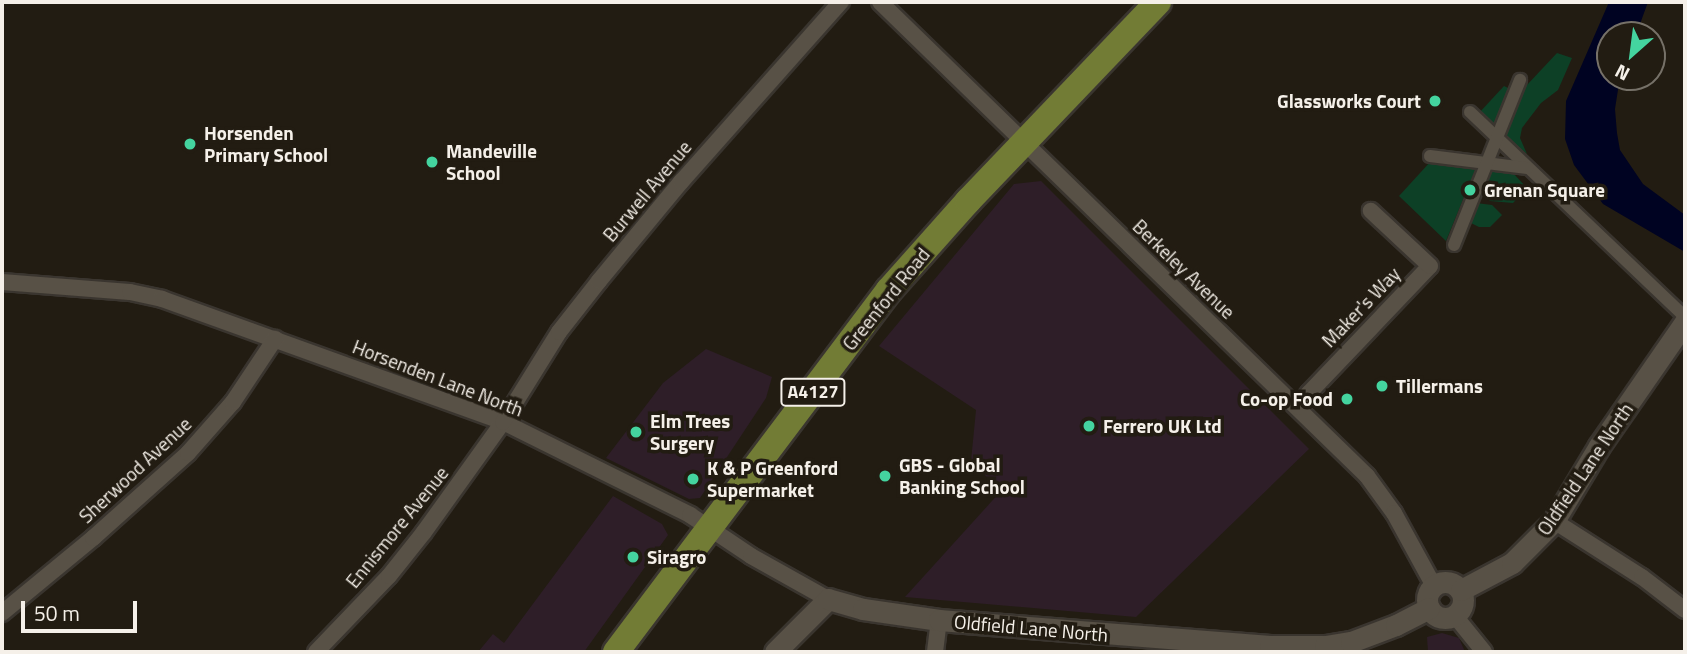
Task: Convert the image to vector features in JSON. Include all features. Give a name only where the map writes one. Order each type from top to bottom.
[{"type":"main road","name":"Greenford Road","points":[[616,652],[711,530],[890,290],[1158,2]]},
{"type":"street","name":"Burwell Avenue","points":[[503,422],[559,332],[599,281],[681,182],[841,2]]},
{"type":"street","name":"Berkeley Avenue","points":[[880,2],[1374,484],[1434,586]]},
{"type":"street","points":[[1454,245],[1520,80]]},
{"type":"street","points":[[1470,112],[1527,168],[1544,179],[1685,317]]},
{"type":"street","points":[[1430,156],[1527,168]]},
{"type":"street","name":"Maker's Way","points":[[1298,407],[1308,393],[1430,266],[1371,211]]},
{"type":"street","name":"Horsenden Lane North","points":[[2,282],[130,292],[162,299],[503,422],[690,514],[751,556],[828,599]]},
{"type":"street","name":"Oldfield Lane North","points":[[1461,590],[1512,563],[1554,521],[1599,446],[1685,323]]},
{"type":"street","name":"Sherwood Avenue","points":[[2,612],[93,538],[188,453],[233,402],[275,338]]},
{"type":"street","name":"Ennismore Avenue","points":[[316,652],[389,576],[460,485],[503,422]]},
{"type":"street","points":[[1554,521],[1642,577],[1685,610]]},
{"type":"street","points":[[1447,582],[1461,590],[1463,602],[1455,616],[1443,618],[1429,608],[1427,597],[1434,586],[1447,582]]},
{"type":"street","points":[[775,652],[828,599]]},
{"type":"street","name":"Oldfield Lane North","points":[[828,599],[863,609],[939,620],[1326,649],[1395,625],[1429,608]]},
{"type":"street","points":[[1455,616],[1483,652]]},
{"type":"street","points":[[935,652],[939,620]]},
{"type":"shaded area","points":[[1041,181],[1309,449],[1136,617],[905,597],[1001,491],[971,461],[976,410],[879,346],[1014,184]]},
{"type":"shaded area","points":[[706,349],[772,377],[766,398],[700,498],[689,499],[606,458],[663,383]]},
{"type":"shaded area","points":[[613,496],[662,524],[668,535],[584,652],[478,652],[493,634],[504,643]]},
{"type":"shaded area","points":[[1442,633],[1459,638],[1465,652],[1428,652],[1427,637]]},
{"type":"green space","points":[[1557,53],[1572,58],[1558,90],[1541,103],[1522,128],[1520,138],[1527,154],[1521,149],[1518,151],[1504,138],[1526,86]]},
{"type":"green space","points":[[1504,86],[1510,89],[1494,127],[1479,113]]},
{"type":"green space","points":[[1431,161],[1476,168],[1446,241],[1399,196]]},
{"type":"green space","points":[[1490,171],[1513,173],[1527,188],[1513,203],[1490,201],[1481,192]]},
{"type":"green space","points":[[1476,203],[1492,205],[1502,215],[1490,227],[1479,227],[1469,222]]},
{"type":"water","points":[[1609,2],[1648,2],[1641,21],[1601,21]]},
{"type":"water","points":[[1596,32],[1596,91],[1618,91],[1615,109],[1620,150],[1643,184],[1685,215],[1685,252],[1603,204],[1574,165],[1565,139],[1566,101]]},
{"type":"place","name":"Glassworks Court","points":[[1435,101]]},
{"type":"place","name":"Horsenden Primary School","points":[[190,144]]},
{"type":"place","name":"Mandeville School","points":[[432,162]]},
{"type":"place","name":"Grenan Square","points":[[1470,190]]},
{"type":"place","name":"Tillermans","points":[[1382,386]]},
{"type":"place","name":"Co-op Food","points":[[1347,399]]},
{"type":"place","name":"Ferrero UK Ltd","points":[[1089,426]]},
{"type":"place","name":"Elm Trees Surgery","points":[[636,432]]},
{"type":"place","name":"GBS - Global Banking School","points":[[885,476]]},
{"type":"place","name":"K & P Greenford Supermarket","points":[[693,479]]},
{"type":"place","name":"Siragro","points":[[633,557]]}]
